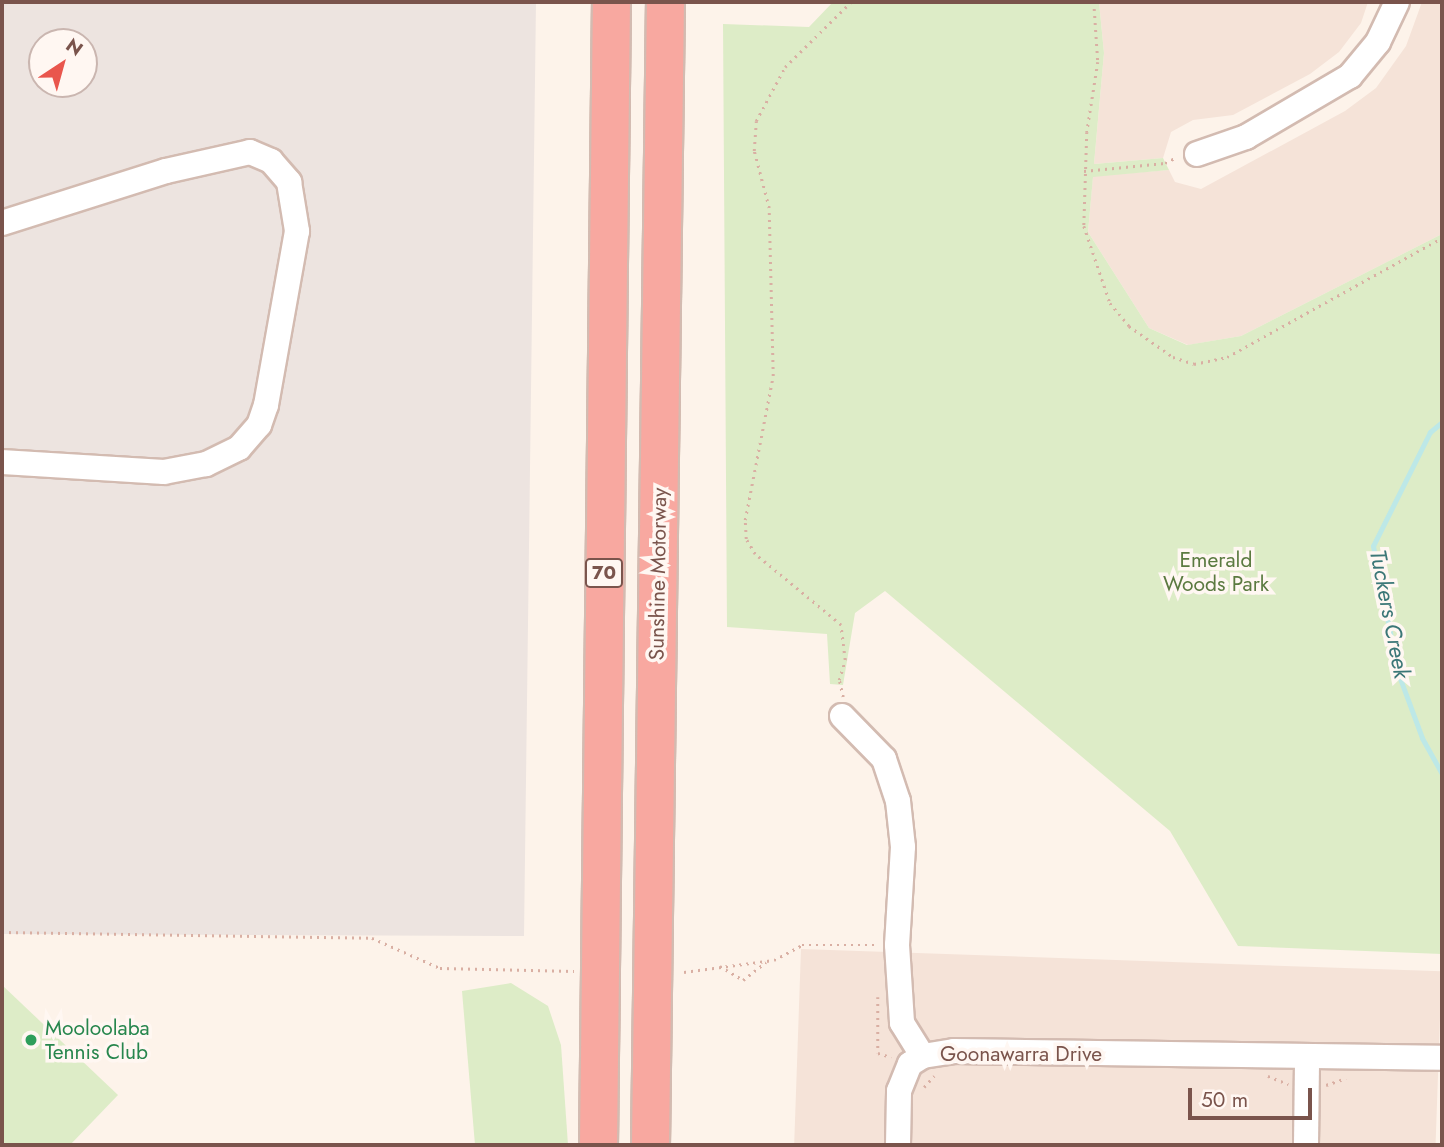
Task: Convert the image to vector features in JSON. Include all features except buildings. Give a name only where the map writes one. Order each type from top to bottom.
[{"type":"highway","name":"70","points":[[598,1145],[611,2]]},
{"type":"highway","name":"Sunshine Motorway","points":[[650,1145],[666,2]]},
{"type":"street","points":[[1197,154],[1246,137],[1350,76],[1378,43],[1397,2]]},
{"type":"street","points":[[2,223],[166,171],[250,152],[271,161],[289,182],[297,231],[264,414],[239,448],[206,464],[163,472],[2,462]]},
{"type":"street","name":"Goonawarra Drive","points":[[842,716],[884,759],[898,801],[903,847],[897,945],[902,1023],[923,1056],[954,1051],[1442,1058]]},
{"type":"street","points":[[898,1145],[902,1077],[910,1064],[923,1056]]},
{"type":"street","points":[[1306,1145],[1307,1058]]},
{"type":"path","points":[[842,716],[839,680],[845,648],[841,625],[755,554],[747,539],[745,520],[773,376],[769,208],[754,151],[756,121],[785,67],[851,2]]},
{"type":"path","points":[[1094,2],[1098,62],[1084,171],[1084,226],[1110,303],[1129,326],[1173,357],[1194,364],[1243,349],[1442,238]]},
{"type":"path","points":[[1084,171],[1165,163],[1175,157],[1197,154]]},
{"type":"path","points":[[2,932],[372,938],[440,968],[580,971]]},
{"type":"path","points":[[720,967],[743,980],[768,961],[802,945],[897,945]]},
{"type":"path","points":[[684,972],[768,961]]},
{"type":"path","points":[[921,1094],[929,1081],[943,1072]]},
{"type":"path","points":[[1260,1074],[1293,1085]]},
{"type":"shaded area","points":[[2,2],[536,2],[524,936],[2,934]]},
{"type":"shaded area","points":[[1099,2],[1368,2],[1361,23],[1339,52],[1310,74],[1233,115],[1193,120],[1171,132],[1163,158],[1094,164],[1104,53]]},
{"type":"shaded area","points":[[1422,2],[1442,2],[1442,234],[1241,336],[1188,345],[1149,328],[1088,232],[1093,176],[1169,170],[1175,182],[1201,189],[1345,111],[1376,88],[1406,46]]},
{"type":"shaded area","points":[[801,949],[1442,971],[1436,1145],[794,1145]]},
{"type":"green space","name":"Emerald Woods Park","points":[[833,2],[1099,2],[1104,53],[1094,164],[1163,158],[1169,170],[1093,177],[1088,232],[1149,328],[1187,345],[1241,336],[1442,234],[1442,954],[1238,946],[1170,831],[885,591],[855,613],[843,685],[830,684],[827,634],[727,627],[723,24],[809,27]]},
{"type":"green space","points":[[511,983],[548,1006],[561,1045],[568,1145],[475,1145],[462,991]]},
{"type":"green space","name":"Mooloolaba Tennis Club","points":[[2,985],[118,1095],[70,1145],[2,1145]]},
{"type":"waterway","name":"Tuckers Creek","points":[[1442,422],[1430,432],[1373,546],[1398,673],[1422,738],[1442,774]]},
{"type":"place","name":"Mooloolaba Tennis Club","points":[[31,1040]]}]
